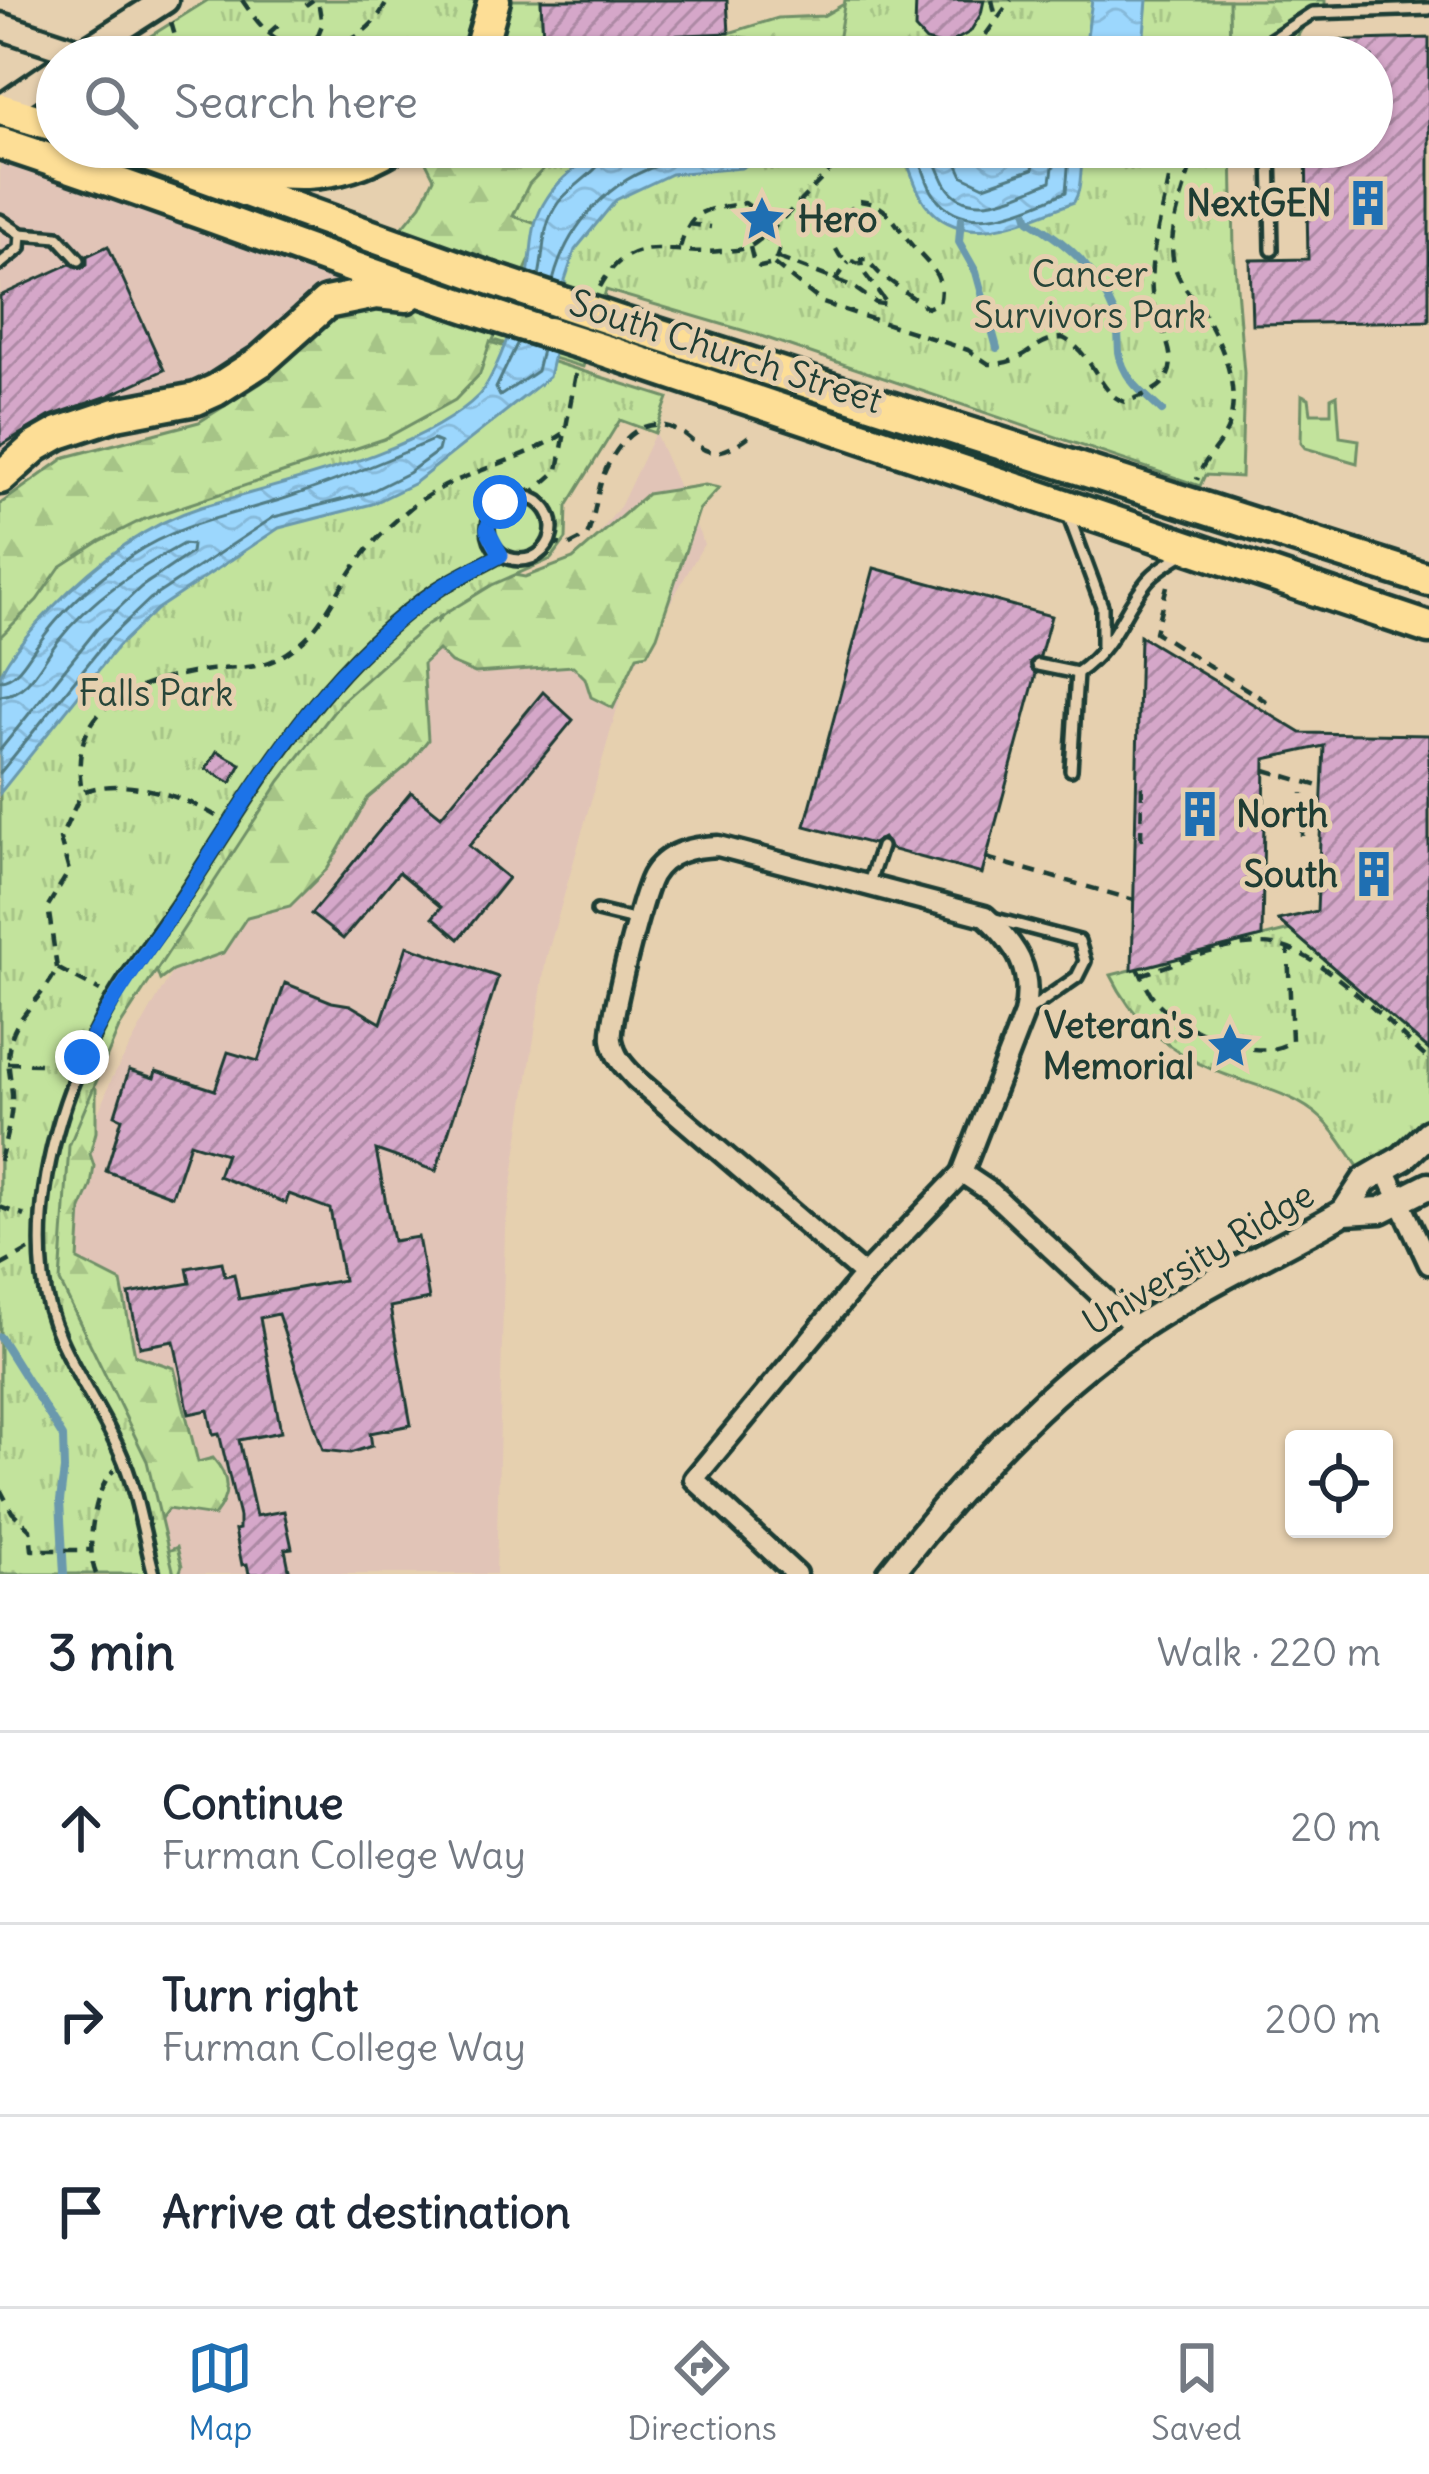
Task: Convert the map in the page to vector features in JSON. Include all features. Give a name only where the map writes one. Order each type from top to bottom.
[{"type":"main road","points":[[484,36],[494,0]]},
{"type":"main road","points":[[0,109],[36,120]]},
{"type":"main road","name":"South Church Street","points":[[0,143],[36,154]]},
{"type":"main road","name":"South Church Street","points":[[80,168],[478,311],[615,337],[1429,580]]},
{"type":"main road","name":"South Church Street","points":[[184,168],[489,278],[615,337],[1065,506],[1429,628]]},
{"type":"main road","points":[[245,168],[290,176],[341,168]]},
{"type":"main road","points":[[0,478],[36,446],[59,433],[116,414],[196,400],[216,390],[261,361],[326,303],[376,293],[441,299]]},
{"type":"street","points":[[113,36],[166,6]]},
{"type":"street","points":[[0,26],[36,39]]},
{"type":"street","points":[[0,109],[36,84]]},
{"type":"street","points":[[796,1574],[694,1479],[863,1276],[962,1173],[1024,1014],[1029,989],[1025,967],[1011,940],[985,916],[718,846],[689,848],[652,875],[613,1012],[616,1058],[863,1276]]},
{"type":"street","name":"University Ridge","points":[[1345,1212],[1365,1180],[1429,1133]]},
{"type":"street","points":[[1385,1169],[1429,1264]]},
{"type":"street","points":[[962,1173],[992,1193],[1136,1328]]},
{"type":"street","name":"University Ridge","points":[[890,1574],[946,1504],[1054,1394],[1136,1328],[1345,1212],[1381,1210],[1429,1186]]},
{"type":"lane","points":[[1276,36],[1312,13],[1429,8]]},
{"type":"lane","points":[[1270,168],[1272,250]]},
{"type":"lane","points":[[0,220],[21,234],[58,237],[79,260]]},
{"type":"lane","points":[[0,264],[20,248],[21,234]]},
{"type":"lane","points":[[154,1574],[122,1456],[56,1328],[44,1286],[40,1248],[47,1173],[77,1067],[113,998],[274,753],[320,694],[437,590],[501,555],[523,561],[543,551],[552,531],[547,509],[528,497],[508,498],[493,510],[487,529],[501,555]]},
{"type":"lane","points":[[1065,506],[1102,606],[1102,650]]},
{"type":"lane","points":[[1071,770],[1077,673],[1102,650],[1143,585],[1190,549]]},
{"type":"lane","points":[[1038,665],[1077,673]]},
{"type":"lane","points":[[868,886],[880,847]]},
{"type":"lane","points":[[597,911],[640,921]]},
{"type":"lane","points":[[985,916],[1078,941],[1085,961],[1077,977],[1024,1014]]},
{"type":"path","points":[[242,0],[274,36]]},
{"type":"path","points":[[306,5],[315,0],[322,25],[318,36]]},
{"type":"path","points":[[360,36],[378,19],[388,0]]},
{"type":"path","points":[[992,0],[996,17]]},
{"type":"path","points":[[984,36],[1011,0]]},
{"type":"path","points":[[166,6],[175,36]]},
{"type":"path","points":[[269,33],[279,24]]},
{"type":"path","points":[[776,226],[753,204],[710,208],[698,212],[688,224],[680,248],[715,252],[750,247],[765,237],[776,226],[833,168]]},
{"type":"path","points":[[776,261],[823,303],[968,350],[989,364],[1022,359],[1043,342],[1063,338],[1087,356],[1115,399],[1124,401],[1153,390],[1166,379],[1170,362],[1154,308],[1153,283],[1154,241],[1169,168]]},
{"type":"path","points":[[1192,168],[1174,227],[1174,266],[1223,350],[1232,397],[1229,427],[1203,459],[1196,483]]},
{"type":"path","points":[[832,228],[859,201],[875,202],[937,273],[942,297],[932,309],[927,308],[866,259],[860,264]]},
{"type":"path","points":[[688,224],[711,227]]},
{"type":"path","points":[[765,237],[777,244],[776,261]]},
{"type":"path","points":[[750,247],[760,267],[776,261],[852,286],[876,303],[888,305],[860,264],[836,249]]},
{"type":"path","points":[[835,281],[850,260]]},
{"type":"path","points":[[549,542],[568,546],[587,536],[601,479],[618,448],[647,423],[669,426],[714,451],[735,446],[752,434]]},
{"type":"path","points":[[0,1161],[10,1115],[12,1034],[50,986],[57,968],[48,906],[69,871],[60,839],[82,792],[76,764],[83,737],[97,714],[116,698],[197,671],[252,669],[273,661],[299,644],[322,620],[375,539],[414,504],[491,466],[537,452],[563,434],[558,470],[528,497]]},
{"type":"path","points":[[1169,576],[1155,632],[1272,705]]},
{"type":"path","points":[[1265,770],[1322,787]]},
{"type":"path","points":[[1141,840],[1142,782]]},
{"type":"path","points":[[82,792],[102,784],[192,802],[230,824]]},
{"type":"path","points":[[1302,836],[1304,794]]},
{"type":"path","points":[[986,858],[1134,900]]},
{"type":"path","points":[[1288,950],[1292,1040],[1265,1050],[1222,1043],[1192,1028],[1156,1002],[1139,972],[1242,946],[1278,946],[1314,960],[1429,1060]]},
{"type":"path","points":[[57,968],[113,998]]},
{"type":"path","points":[[8,1063],[40,1064]]},
{"type":"path","points":[[0,1208],[27,1217]]},
{"type":"path","points":[[0,1265],[23,1251]]},
{"type":"path","points":[[95,1574],[91,1550],[99,1490],[110,1472]]},
{"type":"path","points":[[0,1489],[12,1512],[31,1529],[32,1550],[91,1550]]},
{"type":"shaded area","points":[[0,163],[339,277],[333,293],[198,387],[0,460]]},
{"type":"shaded area","points":[[655,433],[704,544],[624,684],[546,959],[505,1229],[496,1574],[177,1574],[111,1377],[76,1320],[73,1176],[112,1078],[268,802],[363,703],[507,597],[573,568],[621,505]]},
{"type":"green space","points":[[208,0],[477,0],[465,36],[151,36]]},
{"type":"green space","points":[[508,0],[541,0],[543,36],[503,34]]},
{"type":"green space","points":[[845,0],[1229,0],[1230,36],[839,36]]},
{"type":"green space","points":[[851,0],[896,0],[911,36],[663,36],[729,33],[778,18],[823,16]]},
{"type":"green space","points":[[1147,0],[1325,0],[1325,8],[1310,14],[1298,36],[1144,36]]},
{"type":"green space","points":[[429,168],[588,168],[530,266],[481,393],[0,675],[0,504],[66,457],[199,422],[261,383],[311,339],[421,205],[434,178]]},
{"type":"green space","name":"Cancer Survivors Park","points":[[545,168],[1232,168],[1244,373],[1241,477],[1205,475],[1200,486],[755,334],[606,290],[583,367],[493,340],[545,227],[513,216],[529,184]]},
{"type":"green space","name":"Falls Park","points":[[490,342],[668,398],[655,433],[620,420],[567,506],[566,539],[551,559],[492,585],[428,624],[342,701],[280,781],[119,1028],[69,1146],[60,1282],[147,1461],[174,1574],[0,1574],[0,637],[37,600],[60,567],[100,541],[142,520],[384,439],[455,400],[480,374]]},
{"type":"green space","points":[[1302,395],[1309,398],[1311,413],[1331,413],[1331,398],[1337,395],[1340,437],[1359,440],[1357,463],[1305,448],[1301,443]]},
{"type":"green space","points":[[705,485],[719,488],[699,510],[657,636],[647,654],[637,656],[613,708],[591,697],[585,678],[573,666],[475,673],[451,663],[438,650],[423,664],[428,740],[409,764],[368,798],[328,868],[290,906],[247,917],[223,953],[160,980],[150,953],[0,793],[438,604],[438,621],[456,598],[508,574],[525,577],[573,559],[647,494]]},
{"type":"green space","points":[[1290,930],[1429,1050],[1429,1123],[1362,1172],[1312,1111],[1278,1093],[1210,1069],[1160,1038],[1132,1009],[1111,975]]},
{"type":"green space","points":[[88,1077],[96,1089],[96,1132],[90,1154],[94,1166],[91,1186],[81,1209],[78,1260],[121,1282],[135,1355],[174,1368],[198,1462],[213,1458],[225,1480],[223,1501],[214,1516],[168,1509],[152,1530],[164,1553],[177,1547],[179,1574],[0,1574],[0,1090]]},
{"type":"water","points":[[1092,0],[1147,0],[1144,36],[1087,36]]},
{"type":"water","points":[[576,168],[741,168],[671,174],[616,200],[575,250],[565,280],[564,309],[549,377],[415,483],[372,504],[279,528],[157,609],[117,647],[0,793],[1,674],[38,622],[101,563],[159,524],[386,450],[454,416],[479,395],[516,315],[535,224],[558,184]]},
{"type":"water","points":[[909,168],[1082,168],[1074,202],[996,228],[958,227],[940,218],[922,198]]},
{"type":"building","points":[[541,0],[727,0],[729,33],[543,36]]},
{"type":"building","points":[[916,0],[984,0],[981,14],[963,36],[921,36],[915,29]]},
{"type":"building","name":"NextGEN","points":[[1429,38],[1429,321],[1252,324],[1250,260],[1308,259],[1306,168],[1393,168],[1393,39]]},
{"type":"building","points":[[108,246],[164,370],[50,416],[0,446],[0,296],[70,264],[82,268],[87,256]]},
{"type":"building","points":[[874,568],[1051,616],[1040,656],[1030,662],[1036,674],[982,874],[890,849],[883,838],[872,844],[805,826]]},
{"type":"building","points":[[1140,636],[1301,733],[1429,735],[1429,1050],[1278,920],[1317,911],[1324,746],[1265,759],[1262,937],[1132,970]]},
{"type":"building","points":[[543,692],[573,720],[469,846],[508,878],[459,939],[433,917],[441,907],[399,872],[343,939],[311,914],[411,792],[441,816]]},
{"type":"building","points":[[217,751],[241,764],[231,783],[206,769]]},
{"type":"building","points":[[407,946],[498,977],[436,1171],[376,1150],[393,1241],[418,1237],[429,1299],[390,1307],[411,1425],[370,1433],[372,1446],[350,1453],[323,1450],[278,1314],[260,1318],[281,1432],[239,1440],[256,1516],[284,1511],[292,1548],[285,1549],[290,1574],[249,1574],[247,1564],[242,1565],[235,1530],[239,1517],[219,1433],[213,1434],[208,1410],[189,1414],[174,1341],[140,1347],[129,1294],[190,1283],[187,1268],[222,1262],[225,1276],[234,1274],[239,1299],[343,1280],[330,1209],[289,1194],[286,1203],[218,1176],[226,1154],[190,1143],[172,1196],[106,1171],[122,1118],[115,1115],[129,1070],[154,1078],[156,1071],[215,1090],[228,1052],[258,1061],[285,983],[350,1005],[381,1023]]},
{"type":"waterway","points":[[1027,213],[1029,220],[1080,260],[1099,284],[1116,319],[1125,370],[1162,411]]},
{"type":"waterway","points":[[961,219],[959,242],[976,272],[997,348]]},
{"type":"waterway","points":[[0,1337],[63,1437],[64,1574]]},
{"type":"place","name":"NextGEN","points":[[1368,203]]},
{"type":"place","name":"Hero","points":[[762,219]]},
{"type":"place","name":"North","points":[[1200,814]]},
{"type":"place","name":"South","points":[[1374,874]]},
{"type":"place","name":"Veteran's Memorial","points":[[1230,1046]]},
{"type":"route","points":[[82,1057],[113,998],[274,753],[320,694],[437,590],[501,555],[487,529],[500,502]]}]
